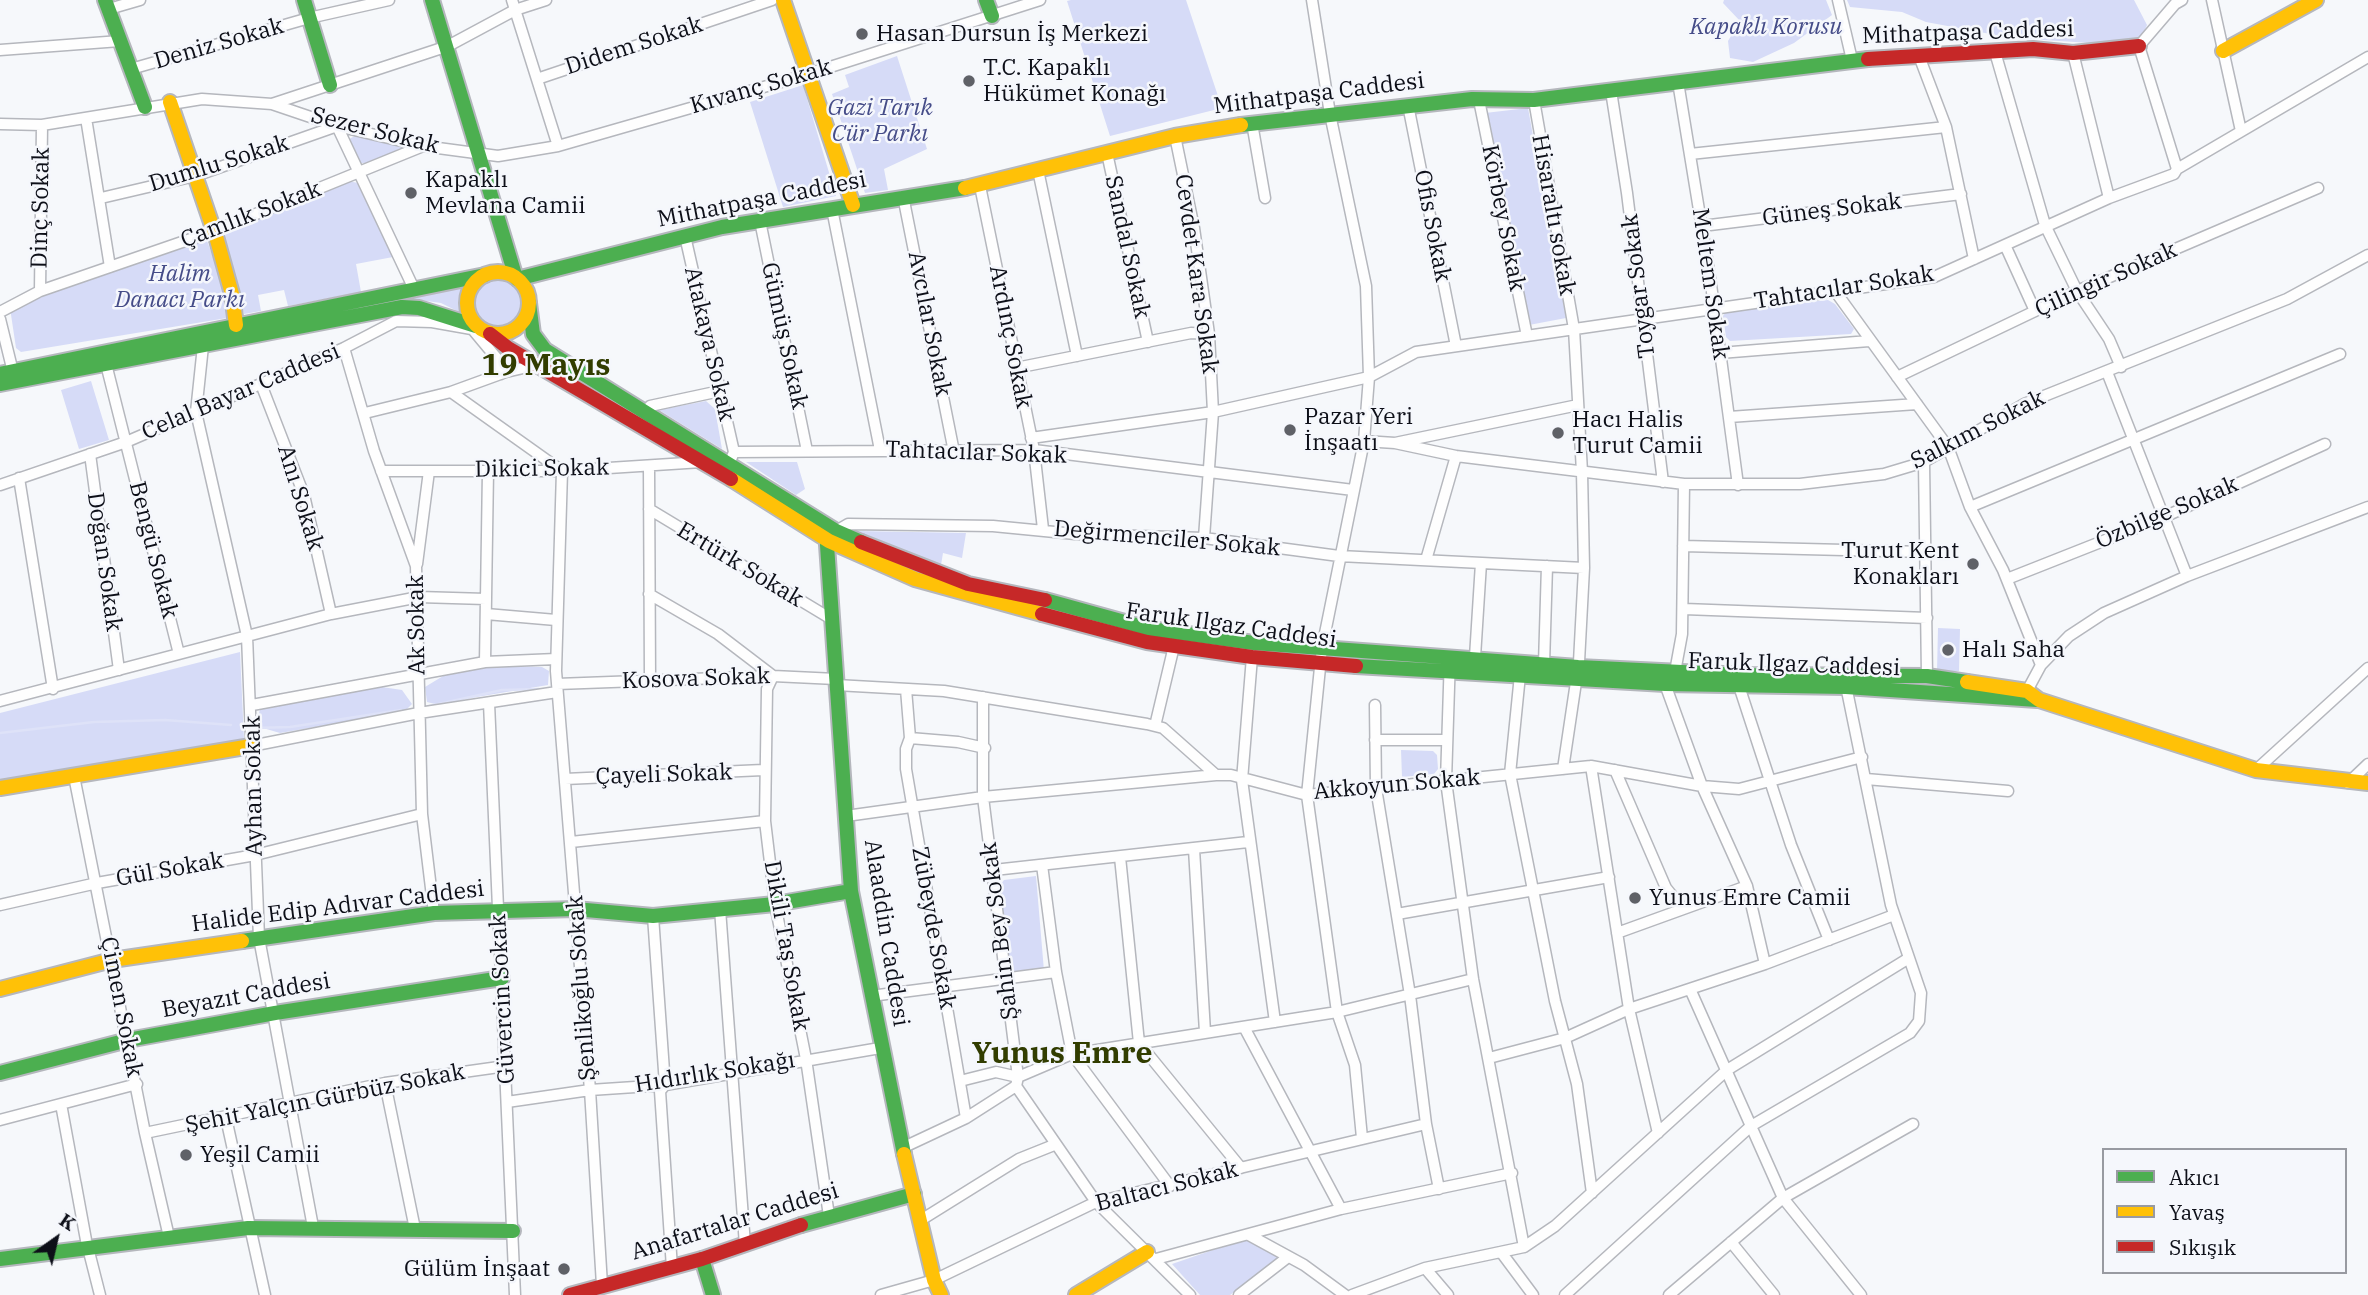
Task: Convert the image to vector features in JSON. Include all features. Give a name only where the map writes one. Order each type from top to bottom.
[{"type":"street","points":[[140,0],[107,5],[145,107]]},
{"type":"street","points":[[304,0],[330,85]]},
{"type":"street","name":"Deniz Sokak","points":[[131,69],[309,18],[389,0]]},
{"type":"street","points":[[432,0],[517,278]]},
{"type":"street","points":[[0,124],[42,125],[170,102],[202,99],[272,104],[448,46],[514,5],[546,0]]},
{"type":"street","name":"Didem Sokak","points":[[537,79],[772,0]]},
{"type":"street","points":[[783,0],[853,205]]},
{"type":"street","points":[[986,0],[992,16]]},
{"type":"street","name":"Kıvanç Sokak","points":[[479,152],[498,156],[558,146],[808,74],[1040,0]]},
{"type":"street","points":[[1312,0],[1330,114],[1366,286],[1369,377],[1364,441],[1322,648],[1307,795],[1337,1012],[1355,1065],[1362,1138]]},
{"type":"street","points":[[1838,0],[1852,60]]},
{"type":"street","points":[[2177,169],[2139,46],[2175,4],[2182,0]]},
{"type":"street","points":[[2212,0],[2241,131]]},
{"type":"street","points":[[2223,51],[2316,0]]},
{"type":"street","points":[[514,5],[558,146]]},
{"type":"street","points":[[0,50],[120,41]]},
{"type":"street","name":"Mithatpaşa Caddesi","points":[[517,278],[685,236],[903,196],[980,186],[1175,136],[1252,123],[1408,105],[1479,100],[1534,100],[1904,54],[1919,56],[2032,48],[2073,53],[2139,46]]},
{"type":"street","points":[[1995,52],[2045,225],[2077,291],[2109,339],[2120,368]]},
{"type":"street","points":[[2073,53],[2109,198]]},
{"type":"street","points":[[1919,56],[1945,127],[1974,259]]},
{"type":"street","name":"Tahtacılar Sokak","points":[[1031,438],[1213,412],[1369,377],[1416,352],[1934,277],[2045,225],[2174,174],[2177,169],[2368,57]]},
{"type":"street","name":"Meltem Sokak","points":[[1678,82],[1702,226],[1738,485]]},
{"type":"street","name":"Toygar Sokak","points":[[1611,91],[1663,482]]},
{"type":"street","name":"Körbey Sokak","points":[[1479,100],[1527,336]]},
{"type":"street","name":"Hisaraltı sokak","points":[[1534,100],[1574,329],[1582,472],[1584,568],[1577,673],[1563,769]]},
{"type":"street","points":[[170,102],[214,232],[232,294],[236,325]]},
{"type":"street","name":"Sezer Sokak","points":[[272,104],[337,126],[423,146],[479,152]]},
{"type":"street","name":"Ofis Sokak","points":[[1408,105],[1456,346]]},
{"type":"street","points":[[86,118],[110,267]]},
{"type":"street","points":[[1252,123],[1265,198]]},
{"type":"street","name":"Dinç Sokak","points":[[40,291],[42,125]]},
{"type":"street","points":[[337,126],[414,289]]},
{"type":"street","name":"Dumlu Sokak","points":[[101,198],[195,176],[337,126]]},
{"type":"street","points":[[1690,154],[1945,127]]},
{"type":"street","name":"Cevdet Kara Sokak","points":[[1175,136],[1194,228],[1209,334],[1213,412],[1204,538]]},
{"type":"street","name":"Çamlık Sokak","points":[[0,312],[40,291],[214,232],[423,146]]},
{"type":"street","name":"Sandal Sokak","points":[[1107,153],[1148,342]]},
{"type":"street","points":[[1038,170],[1077,356]]},
{"type":"street","name":"Ardınç Sokak","points":[[980,186],[1034,450],[1044,529]]},
{"type":"street","name":"Çilingir Sokak","points":[[1897,377],[2077,291],[2318,188]]},
{"type":"street","name":"Güneş Sokak","points":[[1702,226],[1961,194]]},
{"type":"street","name":"Avcılar Sokak","points":[[903,196],[954,452]]},
{"type":"street","points":[[832,209],[880,450]]},
{"type":"street","name":"Gümüş Sokak","points":[[760,221],[807,451]]},
{"type":"street","name":"Atakaya Sokak","points":[[685,236],[732,457]]},
{"type":"street","points":[[2005,244],[2035,311]]},
{"type":"street","name":"Salkım Sokak","points":[[1395,443],[1456,456],[1684,484],[1800,484],[1872,475],[1924,463],[2024,404],[2120,368],[2287,299],[2368,255]]},
{"type":"street","points":[[0,319],[6,373],[485,275],[506,273],[517,278],[524,286],[529,303],[528,313],[517,328],[509,333],[481,330],[419,308],[402,307],[0,384]]},
{"type":"street","points":[[485,275],[470,288],[467,298],[470,317],[499,361],[501,374]]},
{"type":"street","points":[[1835,291],[1948,447],[1970,507],[2007,579],[2041,665]]},
{"type":"street","name":"Faruk Ilgaz Caddesi","points":[[529,303],[533,334],[545,350],[646,411],[732,457],[832,536],[968,584],[1060,603],[1150,629],[1254,643],[1544,664],[1577,673],[1665,684],[1739,686],[1927,676],[2033,696],[2256,770],[2348,783],[2368,783]]},
{"type":"street","name":"Celal Bayar Caddesi","points":[[0,485],[126,442],[344,348],[396,321],[432,322],[481,330]]},
{"type":"street","name":"Faruk Ilgaz Caddesi","points":[[481,330],[536,365],[832,536],[915,579],[1147,642],[1252,657],[1448,673],[1520,676],[1675,672],[1845,681],[2033,696]]},
{"type":"street","points":[[1016,368],[1191,333],[1209,334]]},
{"type":"street","points":[[1720,353],[1869,341]]},
{"type":"street","name":"Ayhan Sokak","points":[[203,346],[196,412],[247,636],[252,705],[251,746],[259,938],[313,1224]]},
{"type":"street","name":"Ak Sokak","points":[[344,348],[381,471],[416,566],[419,597],[422,814],[434,913]]},
{"type":"street","points":[[1970,507],[2340,354]]},
{"type":"street","name":"Bengü Sokak","points":[[106,365],[179,654]]},
{"type":"street","points":[[365,413],[452,392],[501,374],[536,365]]},
{"type":"street","points":[[2107,372],[2186,576]]},
{"type":"street","name":"Anı Sokak","points":[[261,384],[304,495],[331,614]]},
{"type":"street","points":[[646,411],[650,406],[720,391]]},
{"type":"street","points":[[452,392],[562,471]]},
{"type":"street","points":[[1729,417],[1917,404]]},
{"type":"street","points":[[1364,441],[1395,443],[1578,405]]},
{"type":"street","name":"Özbilge Sokak","points":[[2007,579],[2164,517],[2325,444]]},
{"type":"street","name":"Tahtacılar Sokak","points":[[732,457],[807,451],[1034,450],[1353,490]]},
{"type":"street","name":"Doğan Sokak","points":[[90,454],[119,670]]},
{"type":"street","points":[[1426,560],[1456,456]]},
{"type":"street","name":"Dikici Sokak","points":[[381,471],[562,471],[703,461]]},
{"type":"street","points":[[1924,463],[1927,676]]},
{"type":"street","points":[[649,466],[650,680]]},
{"type":"street","points":[[416,566],[429,471]]},
{"type":"street","points":[[485,662],[488,471]]},
{"type":"street","name":"Şenlikoğlu Sokak","points":[[562,471],[556,620],[557,688],[590,1090],[602,1285]]},
{"type":"street","points":[[19,478],[53,690]]},
{"type":"street","points":[[1684,484],[1684,609],[1675,672],[1665,684],[1702,786],[1746,886],[1765,964]]},
{"type":"street","points":[[2033,696],[2041,665],[2069,636],[2104,613],[2186,576],[2368,506]]},
{"type":"street","name":"Ertürk Sokak","points":[[649,509],[832,620]]},
{"type":"street","name":"Değirmenciler Sokak","points":[[832,536],[848,524],[1044,529],[1075,534],[1204,538],[1339,556],[1584,568]]},
{"type":"street","name":"Alaaddin Caddesi","points":[[832,536],[832,620],[851,891],[880,1048],[902,1148],[934,1280],[941,1295]]},
{"type":"street","points":[[1683,546],[1925,552]]},
{"type":"street","points":[[1475,657],[1481,563]]},
{"type":"street","points":[[1544,664],[1547,566]]},
{"type":"street","points":[[649,594],[718,634],[773,676]]},
{"type":"street","points":[[0,701],[53,690],[331,614],[419,597],[486,599]]},
{"type":"street","points":[[1684,609],[1927,618]]},
{"type":"street","points":[[486,614],[556,620]]},
{"type":"street","points":[[1174,646],[1155,726],[1181,742],[1216,775]]},
{"type":"street","points":[[1450,656],[1446,781],[1461,901],[1473,979],[1524,1247]]},
{"type":"street","points":[[1252,657],[1242,780],[1248,842],[1275,1021]]},
{"type":"street","points":[[252,705],[485,662],[556,659]]},
{"type":"street","points":[[2256,770],[2368,668]]},
{"type":"street","name":"Kosova Sokak","points":[[251,746],[557,688],[650,680],[773,676],[983,697],[1155,726]]},
{"type":"street","name":"Dikili Taş Sokak","points":[[773,676],[767,689],[763,770],[765,821],[775,904],[806,1059],[829,1216]]},
{"type":"street","points":[[1520,676],[1510,774],[1577,1084],[1591,1193]]},
{"type":"street","points":[[1565,1295],[1751,1126],[1910,1033],[1919,1021],[1921,993],[1895,915],[1845,681]]},
{"type":"street","points":[[1739,686],[1791,845],[1829,940]]},
{"type":"street","name":"Zübeyde Sokak","points":[[906,689],[910,738],[906,748],[906,769],[941,987],[966,1118]]},
{"type":"street","name":"Şahin Bey Sokak","points":[[983,697],[983,797],[994,870],[1017,1081],[1054,1145],[1096,1202],[1190,1295]]},
{"type":"street","name":"Güvercin Sokak","points":[[489,703],[508,1102],[514,1295]]},
{"type":"street","points":[[1375,705],[1376,788],[1410,995],[1426,1124],[1439,1189]]},
{"type":"street","points":[[910,738],[958,742],[985,748]]},
{"type":"street","points":[[1375,740],[1447,740]]},
{"type":"street","points":[[0,788],[251,746]]},
{"type":"street","name":"Akkoyun Sokak","points":[[846,816],[983,797],[1216,775],[1231,775],[1307,795],[1591,766],[1702,786],[1739,789],[1861,757]]},
{"type":"street","points":[[2348,783],[2368,764]]},
{"type":"street","points":[[1591,766],[1629,1009],[1658,1133]]},
{"type":"street","name":"Çayeli Sokak","points":[[565,779],[763,770]]},
{"type":"street","points":[[1615,770],[1666,888],[1683,909]]},
{"type":"street","name":"Çimen Sokak","points":[[74,776],[113,960],[145,1133],[169,1234]]},
{"type":"street","points":[[1866,779],[2008,791]]},
{"type":"street","name":"Gül Sokak","points":[[0,905],[97,883],[255,855],[422,814]]},
{"type":"street","points":[[571,842],[765,821]]},
{"type":"street","points":[[994,870],[1248,842]]},
{"type":"street","points":[[1194,849],[1205,1032]]},
{"type":"street","points":[[1119,857],[1139,1043],[1241,1168]]},
{"type":"street","points":[[1042,865],[1056,971],[1072,1054],[1170,1186]]},
{"type":"street","points":[[1397,914],[1609,877]]},
{"type":"street","points":[[1617,933],[1746,886]]},
{"type":"street","name":"Halide Edip Adıvar Caddesi","points":[[0,989],[113,960],[434,913],[498,909],[575,909],[653,916],[775,904],[851,891]]},
{"type":"street","points":[[720,909],[746,1245]]},
{"type":"street","points":[[1489,1058],[1565,1038],[1629,1009],[1765,964],[1895,915]]},
{"type":"street","points":[[653,916],[665,1085],[660,1091],[672,1268]]},
{"type":"street","points":[[1352,1295],[1425,1268],[1524,1247],[1555,1226],[1727,1070],[1909,958]]},
{"type":"street","points":[[871,996],[1056,971]]},
{"type":"street","name":"Beyazıt Caddesi","points":[[0,1073],[128,1040],[275,1013],[502,978]]},
{"type":"street","points":[[902,1148],[966,1118],[1017,1081],[1072,1054],[1337,1012],[1473,979]]},
{"type":"street","points":[[1690,989],[1783,1198],[1861,1295]]},
{"type":"street","points":[[1244,1027],[1312,1150],[1340,1209]]},
{"type":"street","name":"Hıdırlık Sokağı","points":[[508,1102],[590,1090],[665,1085],[880,1048]]},
{"type":"street","name":"Şehit Yalçın Gürbüz Sokak","points":[[145,1133],[385,1083],[506,1066]]},
{"type":"street","points":[[960,1081],[996,1072],[1017,1081]]},
{"type":"street","points":[[385,1083],[415,1226]]},
{"type":"street","points":[[0,1120],[137,1084]]},
{"type":"street","points":[[61,1104],[87,1244],[100,1295]]},
{"type":"street","points":[[226,1118],[265,1295]]},
{"type":"street","name":"Baltacı Sokak","points":[[881,1295],[934,1280],[1096,1202],[1426,1124]]},
{"type":"street","points":[[1673,1294],[1783,1198],[1913,1124]]},
{"type":"street","points":[[921,1220],[1019,1159],[1054,1145]]},
{"type":"street","points":[[1076,1295],[1152,1255],[1250,1235],[1340,1209],[1512,1173]]},
{"type":"street","name":"Anafartalar Caddesi","points":[[570,1295],[702,1259],[829,1216],[914,1194]]},
{"type":"street","points":[[0,1252],[248,1225],[415,1226],[513,1231]]},
{"type":"street","points":[[1250,1235],[1345,1295]]},
{"type":"street","points":[[1731,1242],[1774,1295]]},
{"type":"street","points":[[0,1259],[87,1244]]},
{"type":"street","points":[[1501,1252],[1533,1295]]},
{"type":"street","points":[[1239,1295],[1287,1257]]},
{"type":"street","points":[[702,1259],[713,1295]]},
{"type":"street","points":[[1425,1268],[1448,1295]]},
{"type":"green space","points":[[1186,0],[1222,108],[1110,136],[1067,1]]},
{"type":"green space","name":"Kapaklı Korusu","points":[[1724,0],[1826,0],[1832,15],[1794,43],[1753,62],[1730,58],[1728,41],[1740,21],[1723,3]]},
{"type":"green space","name":"Kapaklı Korusu","points":[[1847,0],[2134,0],[2147,25],[2138,46],[2012,38],[1926,22],[1902,12],[1850,7]]},
{"type":"green space","name":"Gazi Tarık Cür Parkı","points":[[897,56],[927,149],[884,169],[888,190],[865,193],[832,94],[849,87],[845,75]]},
{"type":"green space","points":[[803,85],[836,196],[783,207],[750,102]]},
{"type":"green space","points":[[1528,108],[1566,318],[1529,325],[1485,113]]},
{"type":"green space","points":[[355,136],[407,148],[373,163],[361,163],[349,139]]},
{"type":"green space","points":[[348,181],[358,183],[393,257],[356,264],[361,292],[288,306],[284,290],[258,295],[261,311],[244,314],[218,233]]},
{"type":"green space","name":"Halim Danacı Parkı","points":[[206,238],[226,292],[227,318],[21,352],[16,348],[10,308]]},
{"type":"green space","points":[[498,280],[516,287],[523,305],[516,323],[498,330],[480,323],[473,305],[480,287]]},
{"type":"green space","points":[[464,287],[459,301],[461,313],[441,303],[405,298]]},
{"type":"green space","points":[[1828,300],[1835,304],[1854,329],[1851,334],[1730,341],[1726,337],[1723,316],[1727,310]]},
{"type":"green space","points":[[91,381],[109,440],[79,449],[61,390]]},
{"type":"green space","points":[[706,401],[715,409],[722,449],[659,410]]},
{"type":"green space","points":[[746,462],[797,462],[805,489],[796,495]]},
{"type":"green space","points":[[856,531],[966,533],[962,558],[943,553],[940,571]]},
{"type":"green space","name":"Halı Saha","points":[[1938,628],[1960,629],[1959,671],[1937,671]]},
{"type":"green space","points":[[240,652],[244,739],[0,782],[0,713]]},
{"type":"green space","points":[[492,665],[542,667],[549,671],[548,685],[435,704],[427,702],[425,687],[448,673]]},
{"type":"green space","points":[[382,687],[402,690],[412,704],[404,712],[280,733],[256,726],[260,709]]},
{"type":"green space","points":[[1401,750],[1433,751],[1437,755],[1438,769],[1434,774],[1402,777]]},
{"type":"green space","points":[[1036,876],[1044,971],[1014,974],[1010,970],[1000,885],[1004,880]]},
{"type":"green space","points":[[1248,1238],[1277,1255],[1278,1261],[1230,1295],[1200,1295],[1172,1264]]},
{"type":"waterway","points":[[425,707],[502,690],[539,689]]},
{"type":"waterway","points":[[255,728],[290,727],[401,710]]},
{"type":"waterway","points":[[0,733],[94,722],[165,720],[231,725]]},
{"type":"traffic: fast","points":[[105,0],[145,107]]},
{"type":"traffic: fast","points":[[304,0],[330,85]]},
{"type":"traffic: fast","points":[[432,0],[516,278]]},
{"type":"traffic: fast","points":[[986,0],[992,16]]},
{"type":"traffic: fast","points":[[1241,125],[1472,99],[1534,100],[1868,59]]},
{"type":"traffic: fast","points":[[517,279],[722,227],[965,188]]},
{"type":"traffic: fast","points":[[0,374],[485,275]]},
{"type":"traffic: fast","points":[[529,303],[533,334],[545,350],[836,531],[861,542]]},
{"type":"traffic: fast","points":[[0,384],[402,307],[419,308],[476,326]]},
{"type":"traffic: fast","points":[[833,535],[827,545],[851,891],[904,1154]]},
{"type":"traffic: fast","points":[[1045,600],[1150,629],[1254,643],[1578,667],[1744,675],[1927,676],[1967,682]]},
{"type":"traffic: fast","points":[[1356,666],[1665,684],[1846,687],[2037,700]]},
{"type":"traffic: fast","points":[[242,941],[434,913],[575,909],[653,916],[775,904],[851,891]]},
{"type":"traffic: fast","points":[[0,1073],[128,1040],[275,1013],[502,978]]},
{"type":"traffic: fast","points":[[801,1225],[914,1194]]},
{"type":"traffic: fast","points":[[0,1259],[248,1228],[513,1231]]},
{"type":"traffic: fast","points":[[702,1259],[713,1295]]},
{"type":"traffic: slow","points":[[783,0],[853,205]]},
{"type":"traffic: slow","points":[[2223,51],[2316,0]]},
{"type":"traffic: slow","points":[[170,102],[217,240],[232,294],[236,325]]},
{"type":"traffic: slow","points":[[965,188],[1175,136],[1241,125]]},
{"type":"traffic: slow","points":[[492,272],[504,272],[520,281],[527,291],[529,303],[527,315],[520,325],[504,334],[492,334],[481,329],[472,320],[467,309],[467,297],[472,286],[481,277],[492,272]]},
{"type":"traffic: slow","points":[[731,479],[829,541],[915,579],[1042,614]]},
{"type":"traffic: slow","points":[[1967,682],[2027,691],[2039,700],[2256,770],[2368,783]]},
{"type":"traffic: slow","points":[[0,788],[251,746]]},
{"type":"traffic: slow","points":[[0,989],[112,960],[242,941]]},
{"type":"traffic: slow","points":[[904,1154],[934,1280],[941,1295]]},
{"type":"traffic: slow","points":[[1076,1295],[1147,1252]]},
{"type":"traffic: jam","points":[[1868,59],[2033,49],[2073,53],[2139,46]]},
{"type":"traffic: jam","points":[[490,334],[508,348],[731,479]]},
{"type":"traffic: jam","points":[[861,542],[968,584],[1045,600]]},
{"type":"traffic: jam","points":[[1042,614],[1147,642],[1252,657],[1356,666]]},
{"type":"traffic: jam","points":[[570,1295],[702,1259],[801,1225]]},
{"type":"place","name":"Hasan Dursun İş Merkezi","points":[[862,34]]},
{"type":"place","name":"T.C. Kapaklı Hükümet Konağı","points":[[969,81]]},
{"type":"place","name":"Kapaklı Mevlana Camii","points":[[411,193]]},
{"type":"place","name":"Pazar Yeri İnşaatı","points":[[1290,430]]},
{"type":"place","name":"Hacı Halis Turut Camii","points":[[1558,433]]},
{"type":"place","name":"Turut Kent Konakları","points":[[1973,564]]},
{"type":"place","name":"Halı Saha","points":[[1948,650]]},
{"type":"place","name":"Yunus Emre Camii","points":[[1635,898]]},
{"type":"place","name":"Yeşil Camii","points":[[186,1155]]},
{"type":"place","name":"Gülüm İnşaat","points":[[564,1269]]},
{"type":"district","name":"19 Mayıs","points":[[546,366]]},
{"type":"district","name":"Yunus Emre","points":[[1062,1054]]}]
